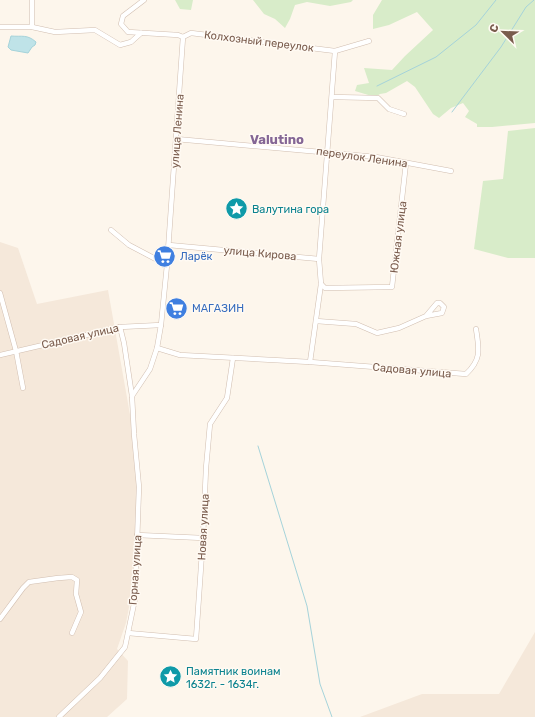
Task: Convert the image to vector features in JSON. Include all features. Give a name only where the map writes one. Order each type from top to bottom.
[{"type":"street","points":[[32,0],[32,27]]},
{"type":"street","points":[[144,0],[123,16],[121,24],[128,32],[178,35],[184,37]]},
{"type":"street","points":[[0,27],[32,27],[55,32],[95,30],[120,45],[131,42],[140,33]]},
{"type":"street","name":"Колхозный переулок","points":[[184,37],[191,33],[335,50],[369,41]]},
{"type":"street","name":"улица Ленина","points":[[132,396],[150,369],[157,348],[161,325],[167,265],[184,37]]},
{"type":"street","points":[[310,362],[320,291],[323,286],[319,258],[335,50]]},
{"type":"street","points":[[332,97],[378,98],[389,110],[404,114]]},
{"type":"street","name":"переулок Ленина","points":[[176,138],[376,157],[451,171]]},
{"type":"street","name":"Южная улица","points":[[323,286],[392,287],[406,163]]},
{"type":"street","points":[[111,230],[129,245],[167,265]]},
{"type":"street","name":"улица Кирова","points":[[168,245],[319,258]]},
{"type":"street","points":[[0,293],[16,351],[23,388]]},
{"type":"street","points":[[316,321],[356,324],[377,333],[399,328],[426,316]]},
{"type":"street","name":"Садовая улица","points":[[0,355],[120,327],[161,325]]},
{"type":"street","name":"Горная улица","points":[[59,717],[100,678],[125,648],[130,633],[135,599],[139,487],[132,396],[120,327]]},
{"type":"street","name":"Садовая улица","points":[[157,348],[180,355],[310,362],[466,374],[474,366],[479,353],[476,329]]},
{"type":"street","name":"Новая улица","points":[[130,633],[196,639],[210,424],[227,398],[233,358]]},
{"type":"street","points":[[137,535],[203,538]]},
{"type":"street","points":[[0,619],[29,582],[42,579],[72,577],[77,580],[76,594],[80,612],[72,633]]},
{"type":"shaded area","points":[[0,242],[18,248],[37,304],[108,290],[132,426],[138,478],[133,586],[126,623],[117,649],[128,661],[127,699],[107,717],[0,717]]},
{"type":"shaded area","points":[[535,632],[535,717],[360,717],[422,694],[499,694]]},
{"type":"green space","points":[[175,0],[193,0],[191,10],[180,9]]},
{"type":"green space","points":[[253,0],[353,0],[351,2],[330,6],[307,2],[295,5],[285,28],[275,19],[264,14]]},
{"type":"green space","points":[[382,0],[535,0],[535,123],[477,127],[477,124],[465,117],[469,111],[463,103],[451,108],[439,118],[433,114],[415,87],[407,81],[386,93],[375,97],[355,91],[357,85],[369,83],[364,68],[392,70],[433,30],[417,12],[389,25],[373,29],[373,15]]},
{"type":"green space","points":[[535,128],[535,258],[508,258],[474,249],[483,181],[503,179],[508,131]]},
{"type":"water","points":[[11,36],[24,36],[33,39],[36,42],[28,53],[11,50],[8,47]]},
{"type":"waterway","points":[[377,86],[436,57],[476,25],[496,0]]},
{"type":"waterway","points":[[452,112],[501,47],[526,7],[534,0]]},
{"type":"waterway","points":[[258,446],[307,606],[320,684],[332,717]]},
{"type":"place","name":"Валутина гора","points":[[236,209]]},
{"type":"place","name":"Ларёк","points":[[164,256]]},
{"type":"place","name":"МАГАЗИН","points":[[176,308]]},
{"type":"place","name":"Памятник воинам 1632г. - 1634г.","points":[[170,677]]},
{"type":"district","name":"Valutino","points":[[277,139]]}]
